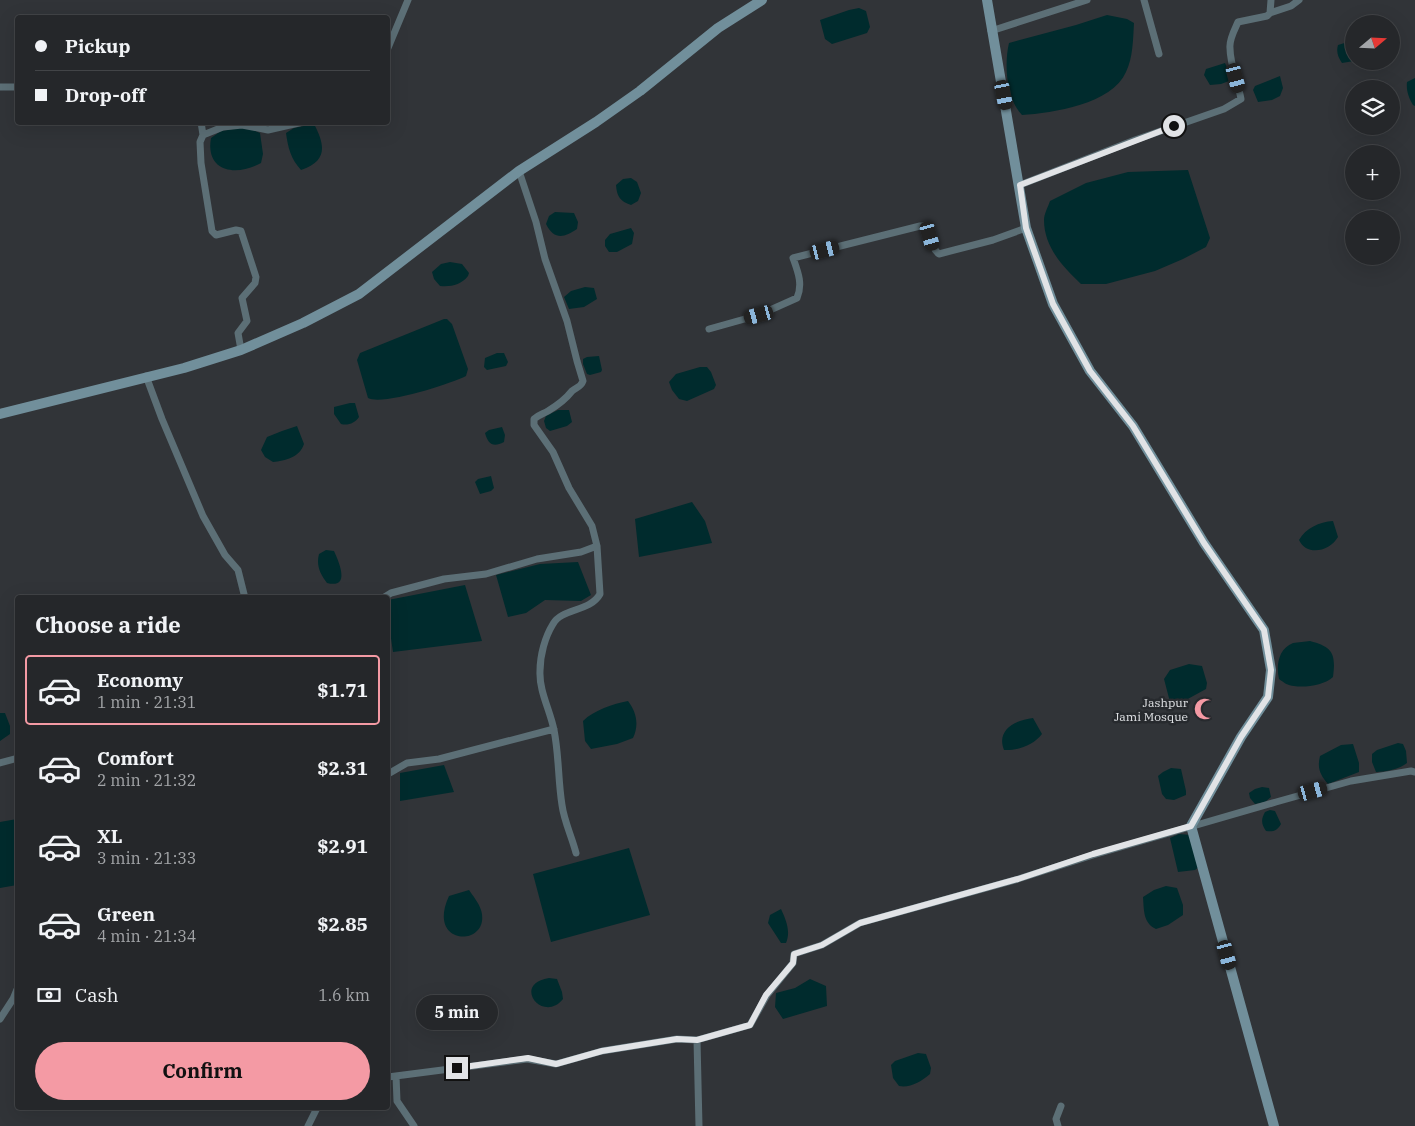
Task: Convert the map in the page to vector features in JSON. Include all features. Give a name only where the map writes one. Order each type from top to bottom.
[{"type":"street","points":[[390,44],[408,0]]},
{"type":"street","points":[[0,414],[184,368],[241,350],[303,323],[359,294],[519,171],[596,122],[640,91],[718,28],[762,0]]},
{"type":"street","points":[[987,0],[1026,228],[1053,304],[1090,371],[1133,426],[1204,543],[1264,630],[1271,670],[1268,697],[1241,737],[1191,826],[1274,1126]]},
{"type":"street","points":[[991,31],[1087,0]]},
{"type":"street","points":[[1144,0],[1159,54]]},
{"type":"street","points":[[1270,13],[1271,0]]},
{"type":"street","points":[[1020,185],[1135,140],[1224,109],[1241,99],[1229,47],[1238,22],[1263,17],[1291,6],[1299,0]]},
{"type":"street","points":[[0,87],[15,87]]},
{"type":"street","points":[[201,125],[203,135],[200,142],[200,163],[212,231],[216,235],[236,230],[241,231],[256,277],[255,283],[242,298],[246,321],[238,333],[241,350]]},
{"type":"street","points":[[203,135],[223,127],[242,125],[268,130],[290,125]]},
{"type":"street","points":[[519,171],[536,222],[544,259],[567,321],[576,362],[583,381],[566,400],[546,413],[538,415],[534,419],[534,425],[553,452],[569,488],[592,526],[597,546],[600,594],[597,599],[584,607],[562,615],[554,622],[545,640],[540,670],[542,688],[554,729],[562,806],[576,853]]},
{"type":"street","points":[[709,329],[759,315],[797,298],[801,290],[800,280],[793,258],[920,226],[927,226],[935,251],[939,254],[993,240],[1026,228]]},
{"type":"street","points":[[146,376],[203,516],[226,555],[238,570],[244,595]]},
{"type":"street","points":[[388,595],[444,580],[486,574],[537,559],[581,552],[597,546]]},
{"type":"street","points":[[390,773],[407,763],[439,758],[554,729]]},
{"type":"street","points":[[0,763],[15,759]]},
{"type":"street","points":[[390,1077],[528,1058],[556,1064],[602,1051],[677,1039],[697,1040],[750,1025],[766,995],[793,963],[794,954],[822,945],[860,923],[1018,879],[1093,854],[1351,781],[1411,771],[1415,772]]},
{"type":"street","points":[[0,1019],[15,994]]},
{"type":"street","points":[[697,1040],[699,1126]]},
{"type":"street","points":[[396,1076],[397,1101],[414,1126]]},
{"type":"street","points":[[1058,1126],[1056,1120],[1061,1106]]},
{"type":"street","points":[[308,1126],[316,1110]]},
{"type":"water","points":[[859,8],[866,11],[870,27],[867,33],[832,44],[825,39],[820,20]]},
{"type":"water","points":[[1107,15],[1127,19],[1134,23],[1130,60],[1126,72],[1119,83],[1108,92],[1080,105],[1049,112],[1022,115],[1013,100],[1008,81],[1007,51],[1009,43]]},
{"type":"water","points":[[1345,43],[1345,62],[1342,63],[1339,59],[1338,45]]},
{"type":"water","points":[[1225,63],[1229,72],[1229,81],[1210,85],[1204,75],[1206,69]]},
{"type":"water","points":[[1280,76],[1283,88],[1280,96],[1272,100],[1258,102],[1253,90],[1255,86]]},
{"type":"water","points":[[1415,78],[1415,106],[1407,91],[1407,82]]},
{"type":"water","points":[[314,125],[322,145],[322,152],[316,162],[301,170],[290,153],[286,133],[294,128]]},
{"type":"water","points":[[246,127],[260,133],[263,154],[261,163],[242,170],[233,170],[218,165],[210,149],[211,138],[221,131]]},
{"type":"water","points":[[1188,170],[1210,238],[1206,247],[1155,271],[1106,284],[1081,284],[1068,271],[1051,248],[1047,239],[1044,218],[1050,201],[1086,183],[1128,172]]},
{"type":"water","points":[[631,178],[637,182],[641,193],[638,201],[631,205],[620,198],[616,185],[623,179]]},
{"type":"water","points":[[555,212],[574,213],[578,222],[577,229],[564,236],[552,233],[546,224],[549,216]]},
{"type":"water","points":[[631,228],[634,233],[632,244],[617,252],[609,252],[605,246],[605,240],[610,234]]},
{"type":"water","points":[[450,262],[462,264],[469,273],[468,276],[456,285],[440,286],[434,279],[432,272],[441,264]]},
{"type":"water","points":[[585,287],[594,288],[597,299],[584,307],[569,309],[564,297],[571,291]]},
{"type":"water","points":[[447,319],[452,324],[468,369],[466,376],[432,389],[401,397],[376,400],[368,398],[357,360],[360,353]]},
{"type":"water","points":[[497,353],[504,353],[508,362],[506,366],[487,370],[484,367],[485,358]]},
{"type":"water","points":[[599,356],[601,372],[587,374],[583,359]]},
{"type":"water","points":[[700,367],[707,367],[711,372],[716,385],[714,389],[687,401],[679,399],[669,382],[676,374]]},
{"type":"water","points":[[355,403],[359,417],[346,425],[341,424],[334,414],[334,407]]},
{"type":"water","points":[[558,410],[569,410],[572,422],[567,426],[550,431],[546,428],[544,421],[546,416]]},
{"type":"water","points":[[297,426],[304,444],[296,455],[292,458],[273,462],[265,457],[261,450],[267,437]]},
{"type":"water","points":[[502,427],[505,435],[504,442],[497,445],[491,444],[485,433]]},
{"type":"water","points":[[491,476],[494,488],[491,491],[480,494],[475,482],[478,479]]},
{"type":"water","points":[[692,502],[705,521],[712,543],[639,557],[635,519]]},
{"type":"water","points":[[1333,521],[1338,537],[1330,546],[1318,550],[1307,549],[1299,540],[1313,526]]},
{"type":"water","points":[[326,550],[334,551],[340,568],[341,578],[339,582],[334,584],[327,583],[319,569],[319,554]]},
{"type":"water","points":[[578,562],[591,595],[581,601],[545,600],[526,613],[508,617],[496,575],[540,564]]},
{"type":"water","points":[[465,585],[482,641],[393,652],[390,632],[390,600]]},
{"type":"water","points":[[1310,641],[1324,646],[1331,653],[1334,663],[1333,677],[1320,684],[1309,686],[1299,687],[1284,683],[1279,679],[1278,663],[1284,649],[1293,643]]},
{"type":"water","points":[[1189,664],[1202,666],[1207,683],[1206,689],[1175,706],[1170,702],[1164,679],[1170,670]]},
{"type":"water","points":[[628,701],[636,719],[633,738],[617,744],[591,749],[585,741],[583,721],[604,708]]},
{"type":"water","points":[[0,713],[5,713],[10,726],[10,734],[0,741]]},
{"type":"water","points":[[1033,718],[1042,734],[1039,738],[1025,746],[1004,750],[1003,737],[1009,727],[1020,721]]},
{"type":"water","points":[[1398,743],[1403,744],[1407,763],[1392,770],[1376,772],[1372,762],[1372,754],[1377,750]]},
{"type":"water","points":[[1353,744],[1359,763],[1359,772],[1328,784],[1320,771],[1320,756],[1341,745]]},
{"type":"water","points":[[444,765],[454,792],[400,801],[400,773]]},
{"type":"water","points":[[1171,768],[1181,769],[1186,791],[1186,795],[1174,800],[1166,799],[1162,794],[1158,776]]},
{"type":"water","points":[[1262,787],[1269,788],[1271,797],[1265,802],[1255,804],[1250,798],[1249,793]]},
{"type":"water","points":[[1275,811],[1281,824],[1275,830],[1266,831],[1262,824],[1262,819],[1265,812]]},
{"type":"water","points":[[15,819],[15,885],[0,888],[0,822]]},
{"type":"water","points":[[1179,834],[1191,835],[1199,867],[1195,870],[1178,872],[1170,838]]},
{"type":"water","points":[[629,848],[650,915],[551,942],[533,874]]},
{"type":"water","points":[[1166,886],[1177,888],[1183,905],[1183,915],[1168,925],[1156,929],[1146,920],[1143,897],[1154,890]]},
{"type":"water","points":[[469,890],[480,907],[482,922],[477,931],[469,936],[460,936],[451,933],[445,925],[444,913],[449,896]]},
{"type":"water","points":[[781,909],[788,930],[786,943],[781,943],[768,923],[770,915]]},
{"type":"water","points":[[549,978],[557,979],[563,999],[555,1006],[547,1007],[540,1005],[531,994],[532,987],[538,982]]},
{"type":"water","points":[[810,979],[826,986],[827,1006],[783,1019],[775,1007],[776,993],[795,988]]},
{"type":"water","points":[[918,1053],[926,1054],[931,1068],[930,1074],[915,1084],[899,1086],[893,1078],[891,1065],[895,1061]]},
{"type":"place","name":"Jashpur Jami Mosque","points":[[1205,709]]},
{"type":"route","points":[[457,1068],[528,1058],[556,1064],[602,1051],[677,1039],[697,1040],[750,1025],[766,995],[793,963],[794,954],[822,945],[860,923],[1018,879],[1093,854],[1191,826],[1241,737],[1268,697],[1271,670],[1264,630],[1204,543],[1133,426],[1090,371],[1053,304],[1026,228],[1020,185],[1174,126]]}]
